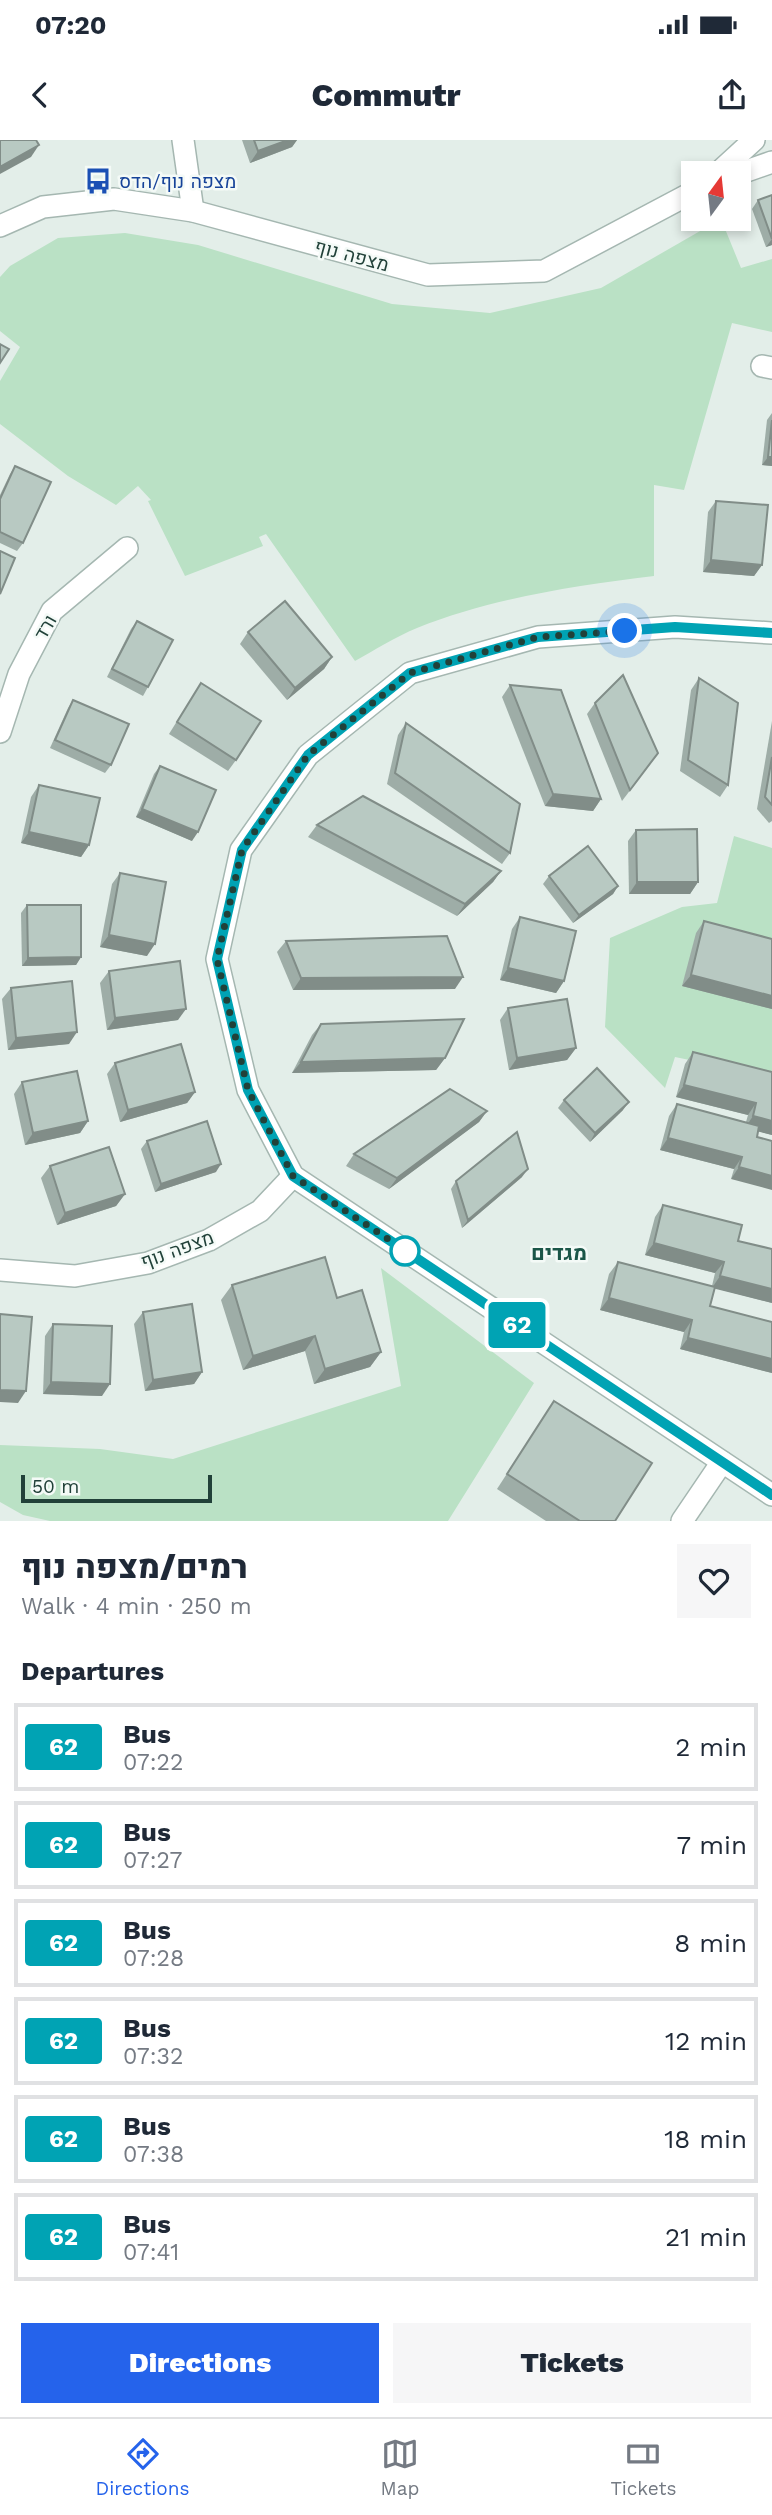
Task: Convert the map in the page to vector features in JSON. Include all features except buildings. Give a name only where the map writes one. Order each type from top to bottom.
[{"type":"street","points":[[183,140],[193,211]]},
{"type":"street","points":[[731,161],[754,140]]},
{"type":"street","points":[[751,169],[772,162]]},
{"type":"street","name":"מצפה נוף","points":[[0,226],[43,208],[114,200],[193,211],[428,275],[544,271],[681,198]]},
{"type":"street","name":"ורד","points":[[0,732],[19,674],[52,611],[127,548]]},
{"type":"street","points":[[769,1486],[722,1462],[293,1176],[248,1090],[217,959],[242,850],[308,755],[410,673],[538,637],[675,627],[772,633]]},
{"type":"street","name":"מצפה נוף","points":[[0,1270],[75,1276],[148,1263],[209,1240],[260,1211],[293,1176]]},
{"type":"street","points":[[682,1521],[722,1462]]},
{"type":"green space","points":[[700,231],[726,231],[741,268],[772,259],[772,332],[732,323],[684,490],[654,485],[654,576],[563,589],[474,609],[409,632],[355,661],[266,534],[259,537],[263,546],[185,576],[148,501],[151,500],[138,486],[116,505],[68,476],[0,424],[0,381],[20,347],[0,331],[0,277],[10,266],[58,238],[125,233],[198,245],[392,304],[490,313],[601,288]]},
{"type":"green space","points":[[734,836],[772,848],[772,1077],[675,1057],[665,1088],[605,1027],[610,938],[682,907],[717,903]]},
{"type":"green space","points":[[381,1268],[534,1383],[448,1521],[50,1521],[23,1515],[0,1502],[0,1445],[100,1449],[173,1459],[401,1386]]},
{"type":"bus line","name":"62","points":[[772,633],[675,627],[538,637],[410,673],[308,755],[242,850],[217,959],[248,1090],[293,1176],[772,1495]]},
{"type":"place","name":"מצפה נוף/הדס","points":[[98,181]]},
{"type":"district","name":"מגדים","points":[[559,1253]]},
{"type":"route","points":[[405,1251],[412,1255],[293,1176],[248,1090],[217,959],[242,850],[308,755],[410,673],[538,637],[625,631]]}]
